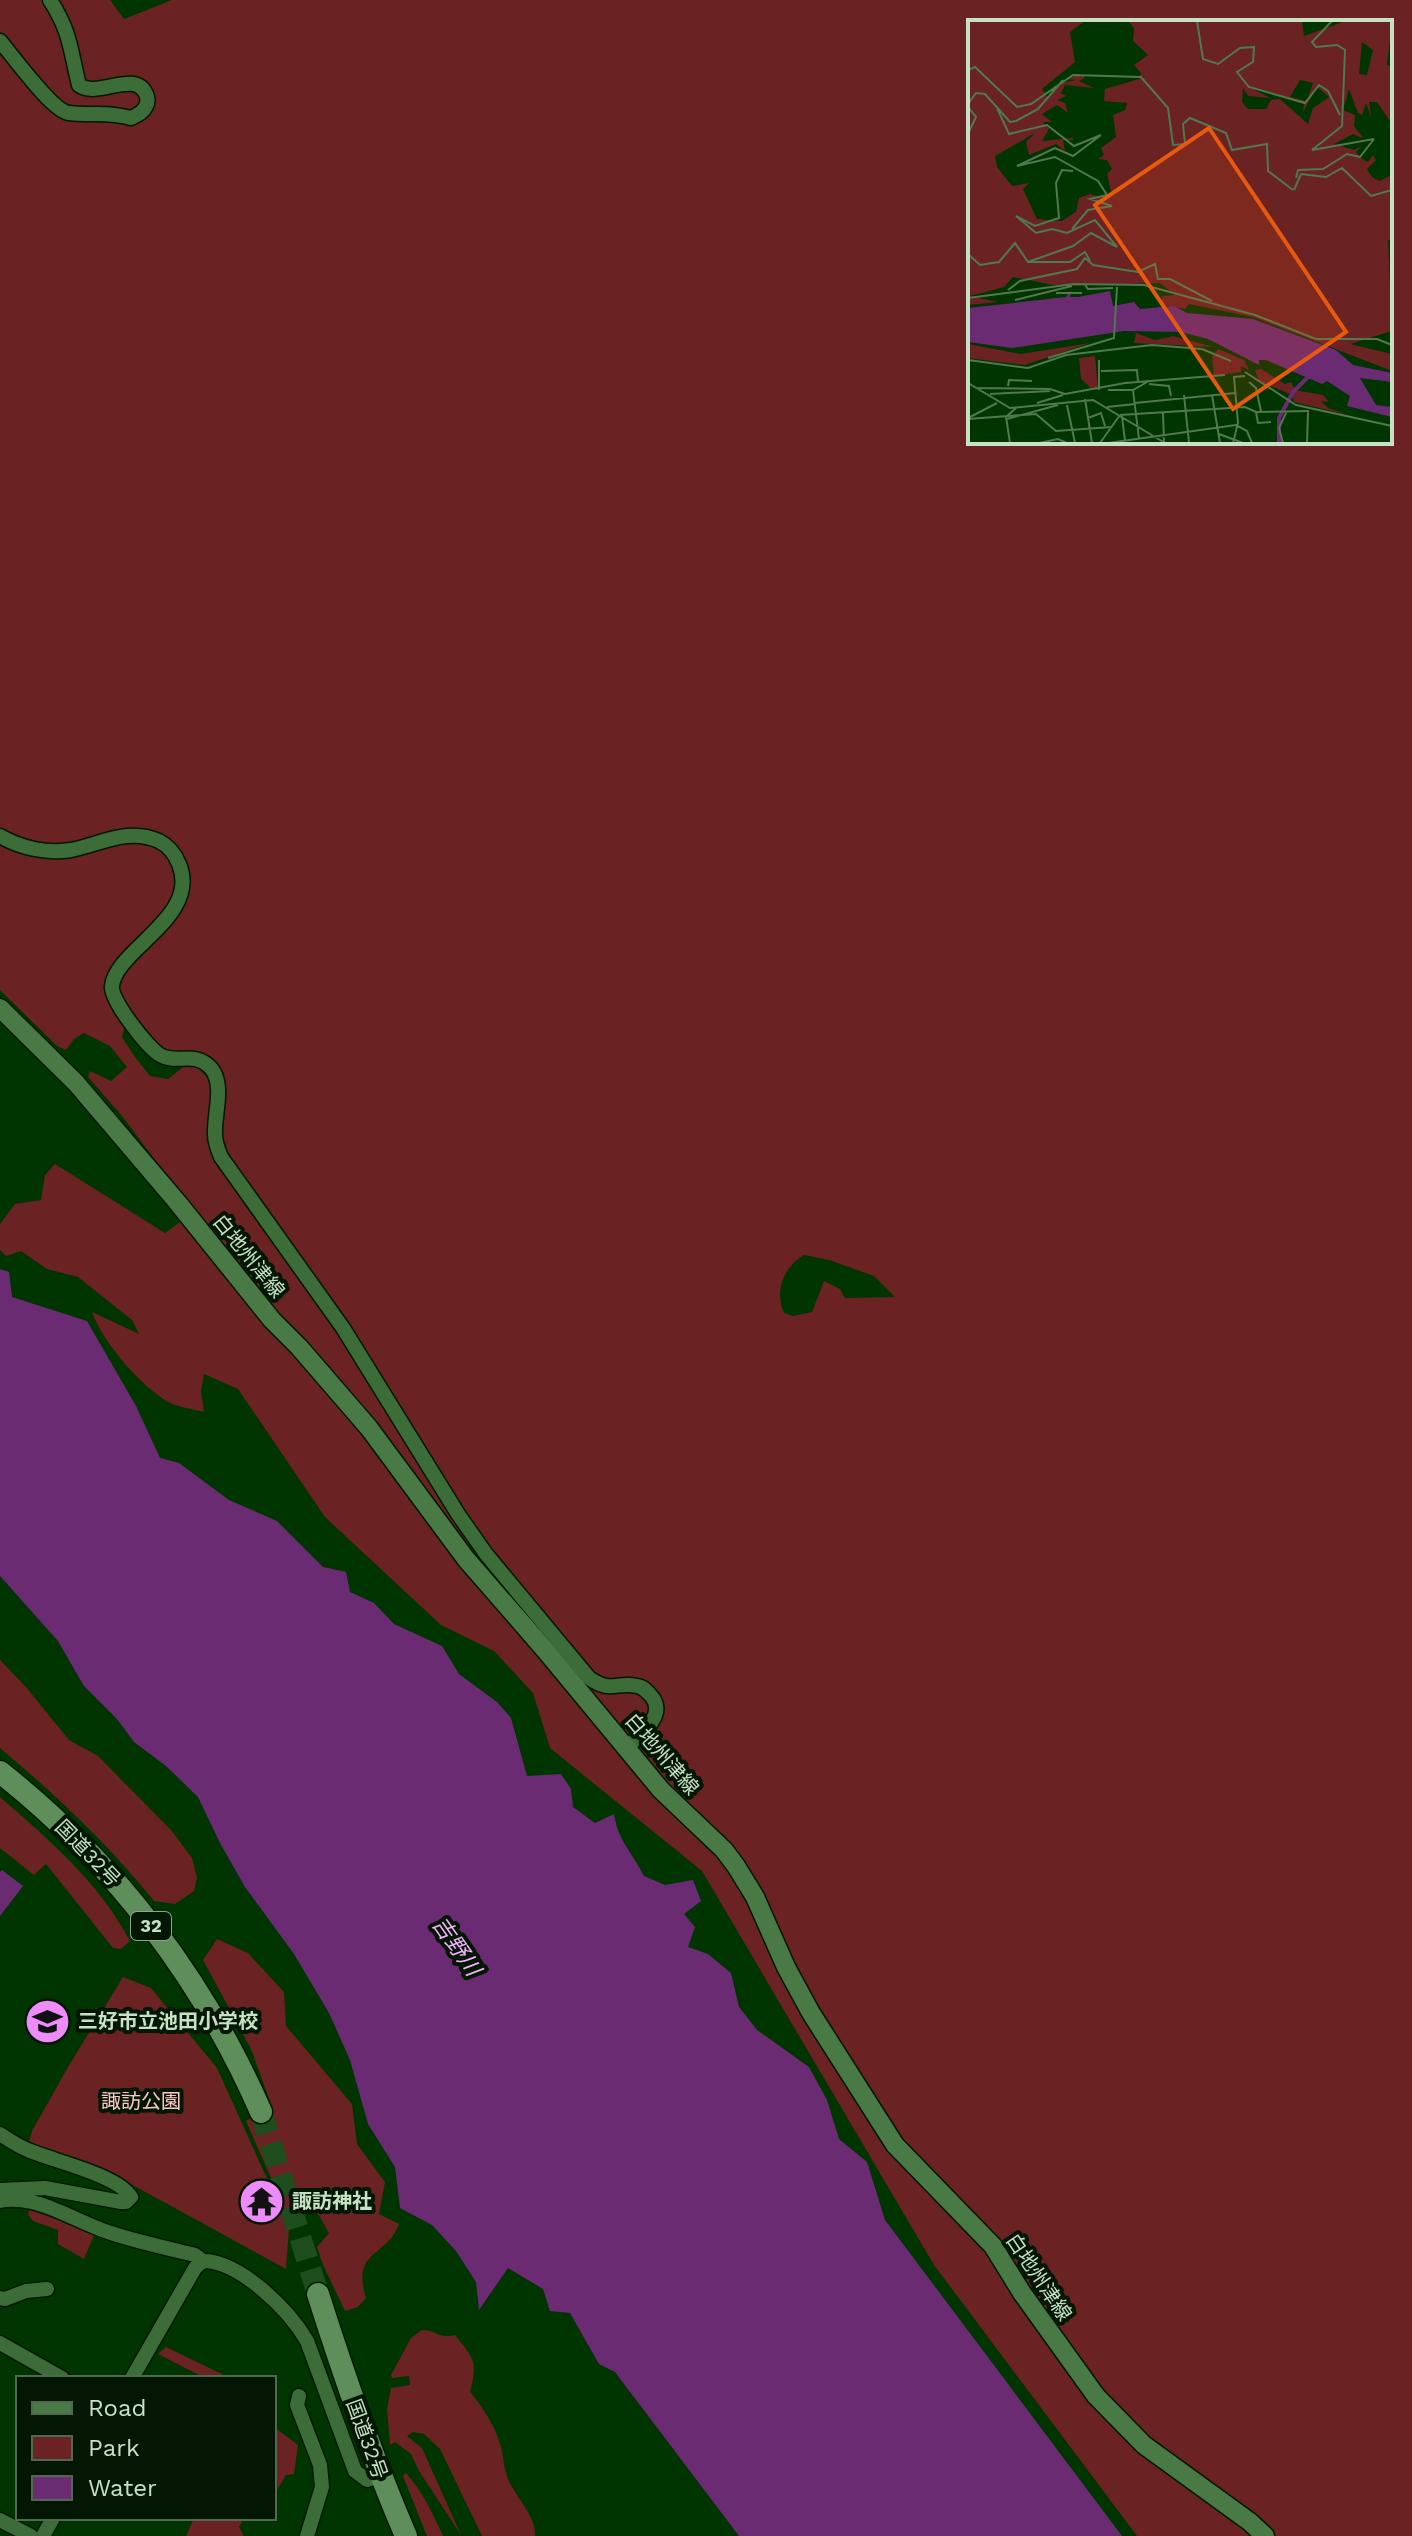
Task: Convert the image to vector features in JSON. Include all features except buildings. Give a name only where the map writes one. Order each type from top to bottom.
[{"type":"highway","name":"国道32号","points":[[0,1772],[36,1800],[83,1844],[164,1941],[224,2033],[261,2112]]},
{"type":"highway","name":"国道32号","points":[[318,2294],[380,2476],[406,2536]]},
{"type":"main road","name":"白地州津線","points":[[0,1008],[76,1083],[272,1320],[369,1428],[466,1559],[661,1790],[724,1850],[755,1897],[786,1967],[811,2013],[888,2135],[930,2183],[993,2246],[1022,2293],[1096,2396],[1144,2445],[1265,2536]]},
{"type":"street","points":[[0,41],[65,113],[112,112],[131,118],[141,113],[148,97],[142,87],[129,83],[84,89],[79,85],[71,42],[63,20],[50,0]]},
{"type":"street","points":[[0,836],[27,848],[47,851],[69,850],[129,834],[147,836],[164,843],[174,854],[181,869],[182,886],[177,901],[161,926],[121,967],[112,987],[113,997],[120,1010],[158,1054],[170,1058],[200,1059],[213,1070],[218,1089],[215,1135],[221,1157],[343,1328],[486,1554],[589,1678],[600,1686],[633,1685],[650,1693],[656,1702],[655,1717],[626,1748]]},
{"type":"street","points":[[0,2134],[27,2150],[115,2181],[131,2197],[126,2202],[45,2188],[0,2190]]},
{"type":"street","points":[[0,2201],[12,2198],[43,2206],[110,2233],[195,2255],[203,2261],[229,2267],[272,2297],[296,2323],[307,2341],[355,2471],[367,2480],[380,2476]]},
{"type":"street","points":[[134,2374],[190,2275],[203,2261]]},
{"type":"street","points":[[0,2298],[47,2289]]},
{"type":"street","points":[[0,2343],[58,2376]]},
{"type":"street","points":[[299,2396],[297,2405],[320,2465],[322,2487],[307,2536]]},
{"type":"street","points":[[0,2520],[31,2536]]},
{"type":"green space","points":[[0,0],[110,0],[124,19],[172,0],[1412,0],[1412,2536],[1137,2536],[934,2265],[702,1871],[550,1748],[533,1693],[494,1651],[441,1625],[325,1517],[238,1389],[204,1374],[201,1391],[204,1412],[168,1402],[124,1362],[105,1337],[92,1312],[139,1334],[132,1320],[78,1277],[47,1269],[21,1251],[6,1256],[0,1250],[0,1224],[15,1204],[41,1200],[45,1175],[55,1164],[165,1233],[194,1212],[122,1116],[88,1077],[90,1071],[111,1081],[127,1067],[110,1046],[84,1033],[74,1039],[66,1050],[57,1046],[0,990]],"holes":[[[120,981],[119,995],[158,1044],[173,1053],[201,1053],[214,1063],[221,1076],[213,1089],[203,1073],[187,1064],[168,1079],[150,1076],[122,1037],[125,1024],[114,1011],[106,991]],[[804,1255],[874,1276],[895,1297],[845,1298],[840,1289],[824,1281],[812,1312],[793,1316],[784,1313],[780,1296],[783,1280],[791,1266]]]},
{"type":"green space","points":[[0,1660],[69,1740],[98,1756],[171,1830],[192,1858],[197,1878],[194,1891],[175,1904],[154,1901],[81,1821],[0,1748]]},
{"type":"green space","points":[[0,1797],[72,1863],[104,1900],[130,1941],[121,1949],[113,1948],[46,1864],[34,1875],[0,1848]]},
{"type":"green space","points":[[217,1939],[248,1953],[284,1992],[286,2026],[352,2104],[357,2144],[385,2182],[379,2214],[399,2224],[394,2235],[367,2262],[363,2271],[366,2298],[358,2307],[345,2311],[323,2265],[317,2247],[329,2233],[318,2214],[287,2214],[246,2121],[272,2107],[251,2049],[203,1960]]},
{"type":"green space","name":"諏訪公園","points":[[123,1977],[151,1988],[217,2068],[289,2227],[286,2269],[118,2177],[28,2146],[32,2131]]},
{"type":"green space","points":[[29,2209],[95,2233],[84,2259],[58,2244],[58,2230],[33,2221],[28,2215]]},
{"type":"green space","points":[[422,2330],[444,2336],[455,2335],[470,2355],[474,2373],[470,2392],[494,2428],[508,2479],[529,2514],[535,2536],[482,2536],[440,2449],[424,2434],[413,2432],[407,2436],[422,2448],[461,2535],[411,2454],[395,2442],[390,2445],[387,2409],[391,2388],[410,2385],[409,2376],[392,2378],[391,2375],[411,2338]]},
{"type":"green space","points":[[166,2347],[226,2376],[199,2376],[158,2354]]},
{"type":"green space","points":[[276,2428],[298,2445],[294,2474],[286,2475],[276,2492]]},
{"type":"green space","points":[[406,2473],[423,2495],[443,2536],[427,2536],[403,2476]]},
{"type":"green space","points":[[193,2520],[243,2520],[239,2527],[244,2536],[186,2536]]},
{"type":"water","name":"吉野川","points":[[0,1269],[9,1272],[12,1297],[87,1321],[136,1406],[160,1458],[179,1463],[229,1500],[277,1521],[323,1567],[346,1572],[350,1592],[374,1603],[394,1624],[442,1646],[459,1674],[497,1702],[511,1718],[527,1776],[561,1774],[571,1789],[573,1807],[595,1823],[614,1814],[622,1839],[644,1876],[665,1885],[693,1880],[701,1901],[684,1914],[695,1927],[688,1947],[708,1954],[731,1973],[739,2007],[757,2030],[809,2067],[827,2100],[839,2139],[867,2162],[885,2220],[1122,2536],[739,2536],[615,2372],[599,2364],[570,2313],[550,2311],[543,2289],[508,2268],[479,2310],[476,2282],[456,2251],[432,2225],[400,2208],[395,2167],[368,2124],[350,2060],[329,2013],[294,1954],[245,1887],[198,1797],[166,1766],[134,1742],[117,1719],[84,1686],[58,1641],[0,1576]]},
{"type":"water","points":[[2,1870],[23,1886],[0,1916],[0,1872]]},
{"type":"tunnel","points":[[261,2112],[318,2294]]},
{"type":"place","name":"三好市立池田小学校","points":[[47,2021]]},
{"type":"place","name":"諏訪神社","points":[[261,2201]]}]
